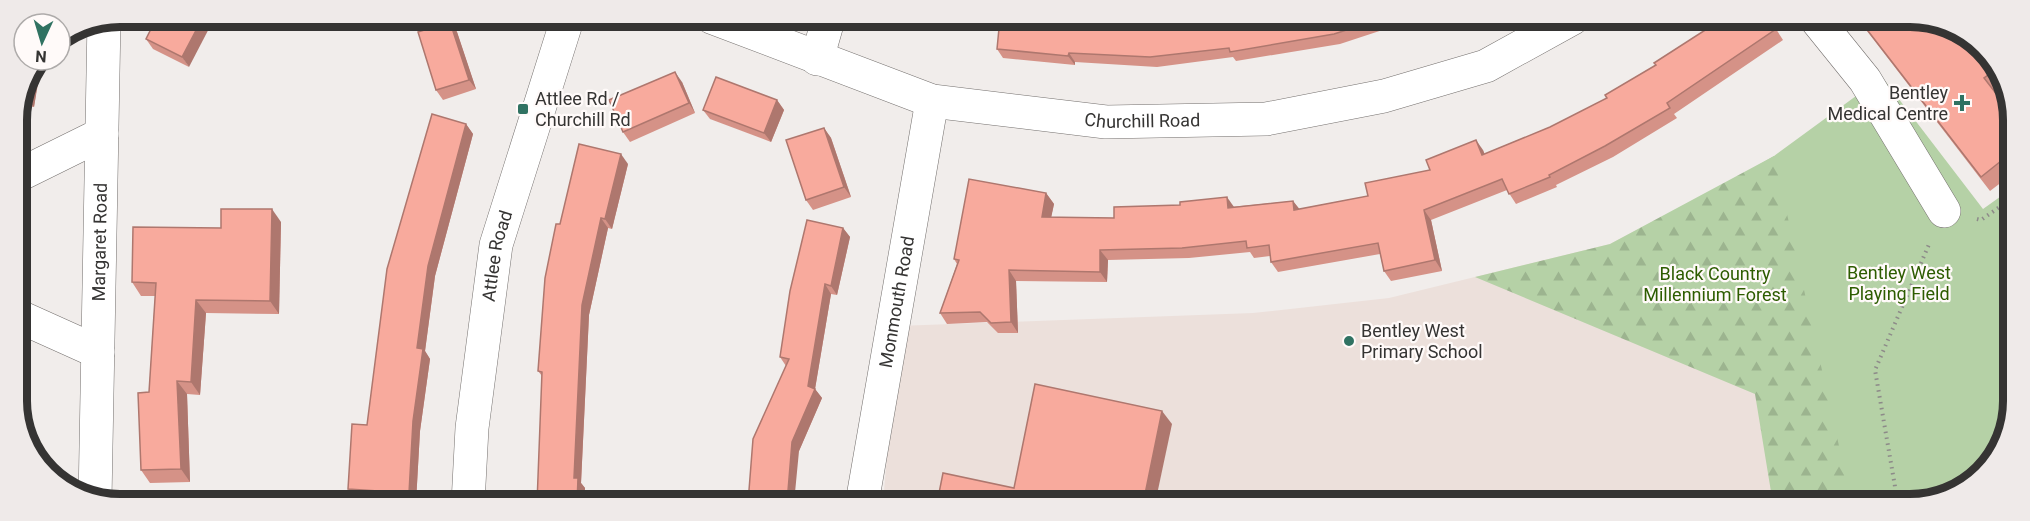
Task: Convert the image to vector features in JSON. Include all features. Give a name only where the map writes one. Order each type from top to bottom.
[{"type":"street","name":"Attlee Road","points":[[468,494],[472,428],[496,245],[565,27]]},
{"type":"street","name":"Churchill Road","points":[[736,27],[932,101],[1106,122],[1266,119],[1384,96],[1486,66],[1557,27]]},
{"type":"street","points":[[817,59],[826,27]]},
{"type":"street","points":[[1822,27],[1864,80],[1944,211]]},
{"type":"street","name":"Margaret Road","points":[[96,491],[104,29]]},
{"type":"street","name":"Monmouth Road","points":[[864,494],[932,101]]},
{"type":"street","points":[[27,171],[102,134]]},
{"type":"street","points":[[27,320],[98,352]]},
{"type":"path","points":[[1896,494],[1875,370],[1944,211]]},
{"type":"shaded area","name":"Bentley West Primary School","points":[[1745,173],[1828,494],[884,494],[898,326],[1253,313],[1389,298],[1610,244]]},
{"type":"green space","name":"Bentley West Playing Field","points":[[1882,77],[1983,209],[2003,195],[2003,401],[2001,419],[1996,436],[1984,457],[1971,471],[1945,487],[1916,494],[1828,494],[1745,173],[1774,156]]},
{"type":"green space","name":"Black Country Millennium Forest","points":[[1774,156],[1850,494],[1771,494],[1755,394],[1475,277],[1610,244]]},
{"type":"building","points":[[152,27],[198,27],[182,57],[146,39]]},
{"type":"building","points":[[434,27],[452,27],[469,80],[436,90],[418,32]]},
{"type":"building","points":[[999,27],[1356,27],[1334,34],[1230,52],[1229,48],[1150,57],[1069,53],[1068,56],[997,49]]},
{"type":"building","points":[[1710,27],[1775,27],[1776,29],[1667,103],[1670,108],[1549,175],[1550,177],[1509,194],[1502,179],[1424,210],[1435,260],[1384,271],[1378,243],[1271,262],[1269,245],[1247,248],[1246,241],[1182,248],[1100,250],[1100,272],[1009,270],[1011,322],[991,323],[980,312],[940,313],[959,260],[954,259],[969,179],[1046,193],[1042,217],[1114,218],[1114,207],[1180,205],[1180,202],[1227,197],[1228,208],[1293,201],[1294,210],[1368,196],[1365,183],[1430,170],[1426,160],[1476,140],[1482,155],[1550,127],[1607,98],[1605,95],[1656,65],[1654,63]]},
{"type":"building","name":"Bentley Medical Centre","points":[[1865,27],[1910,27],[1945,34],[1966,46],[1984,64],[1990,74],[1984,78],[2001,102],[2003,159],[1981,177]]},
{"type":"building","points":[[675,72],[689,103],[623,132],[609,100]]},
{"type":"building","points":[[716,77],[777,100],[764,133],[703,110]]},
{"type":"building","points":[[432,114],[466,124],[428,266],[417,348],[423,349],[413,421],[409,493],[348,489],[352,424],[367,425],[387,269]]},
{"type":"building","points":[[824,128],[844,187],[806,200],[786,140]]},
{"type":"building","points":[[579,144],[621,154],[605,219],[601,218],[582,305],[574,478],[578,478],[577,494],[537,494],[542,372],[538,371],[545,278],[556,224],[560,224]]},
{"type":"building","points":[[221,209],[272,209],[270,301],[196,300],[191,382],[177,381],[181,469],[141,470],[138,393],[149,392],[156,283],[132,282],[133,227],[221,228]]},
{"type":"building","points":[[807,220],[843,228],[831,286],[825,284],[808,386],[815,389],[792,442],[788,494],[749,494],[753,439],[789,359],[780,357],[790,291]]},
{"type":"building","points":[[1035,384],[1162,411],[1145,494],[939,494],[943,473],[1014,488]]},
{"type":"building","points":[[184,492],[269,492],[269,494],[184,494]]},
{"type":"place","name":"Bentley Medical Centre","points":[[1962,103]]},
{"type":"place","name":"Attlee Rd / Churchill Rd","points":[[523,109]]},
{"type":"place","name":"Bentley West Primary School","points":[[1349,341]]}]
